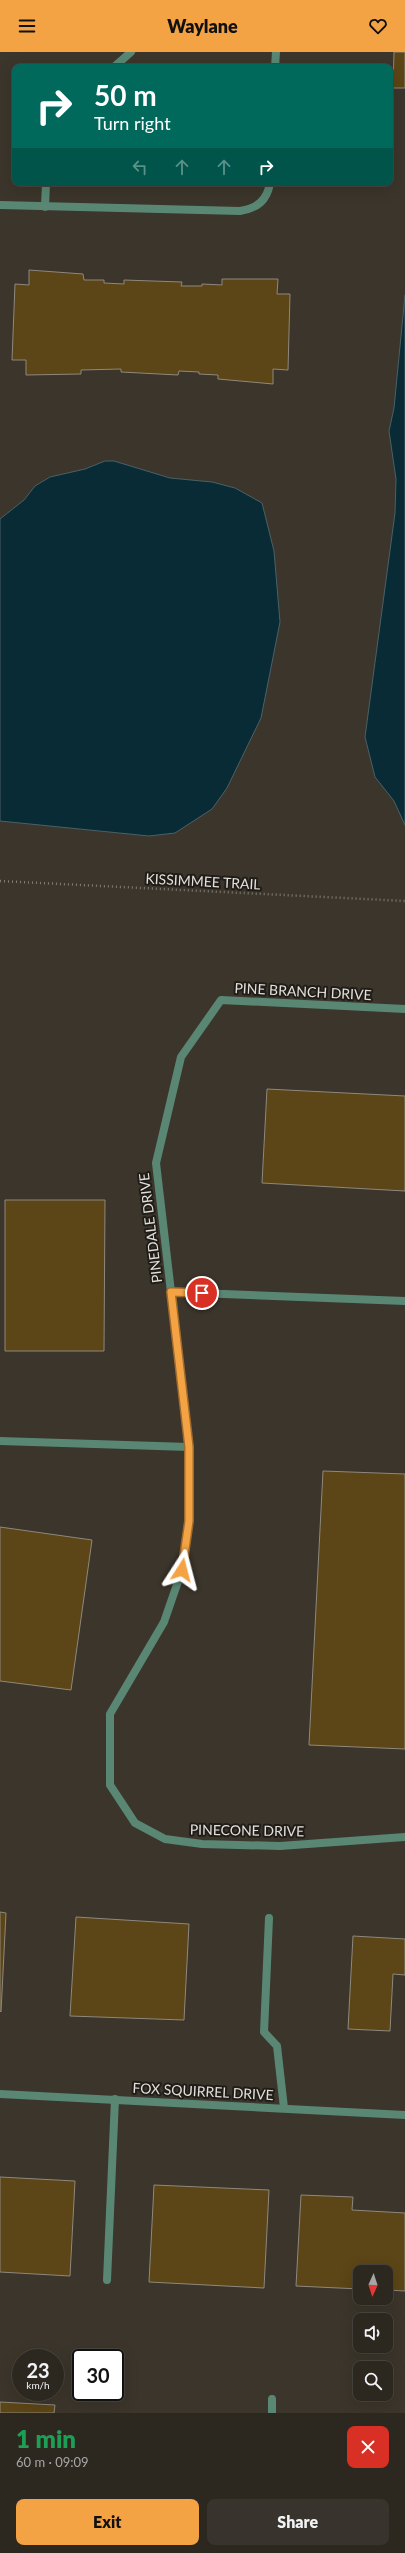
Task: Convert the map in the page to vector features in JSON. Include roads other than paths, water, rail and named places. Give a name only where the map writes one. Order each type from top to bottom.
[{"type":"street","points":[[117,64],[131,52]]},
{"type":"street","points":[[275,64],[276,52]]},
{"type":"street","points":[[45,207],[46,186]]},
{"type":"street","points":[[0,205],[240,211],[251,209],[261,204],[269,192],[270,186]]},
{"type":"street","name":"PINE BRANCH DRIVE","points":[[181,1057],[221,1000],[405,1009]]},
{"type":"street","name":"PINEDALE DRIVE","points":[[121,1694],[164,1622],[182,1570],[189,1521],[189,1447],[156,1163],[181,1057]]},
{"type":"street","points":[[171,1292],[405,1301]]},
{"type":"street","points":[[0,1441],[189,1447]]},
{"type":"street","name":"PINECONE DRIVE","points":[[121,1694],[110,1714],[110,1785],[135,1823],[159,1836],[202,1844],[280,1846],[405,1837]]},
{"type":"street","points":[[269,1918],[264,2032],[277,2046],[284,2108]]},
{"type":"street","name":"FOX SQUIRREL DRIVE","points":[[0,2094],[405,2115]]},
{"type":"street","points":[[107,2280],[115,2099]]},
{"type":"street","points":[[272,2399],[272,2413]]},
{"type":"water","points":[[405,295],[405,825],[394,801],[375,777],[365,737],[395,513],[396,479],[389,431],[394,408]]},
{"type":"water","points":[[105,461],[114,461],[170,478],[212,482],[235,488],[262,503],[274,551],[280,622],[261,718],[227,788],[212,809],[175,833],[149,836],[0,821],[0,519],[24,500],[35,486],[50,477],[85,469]]}]
